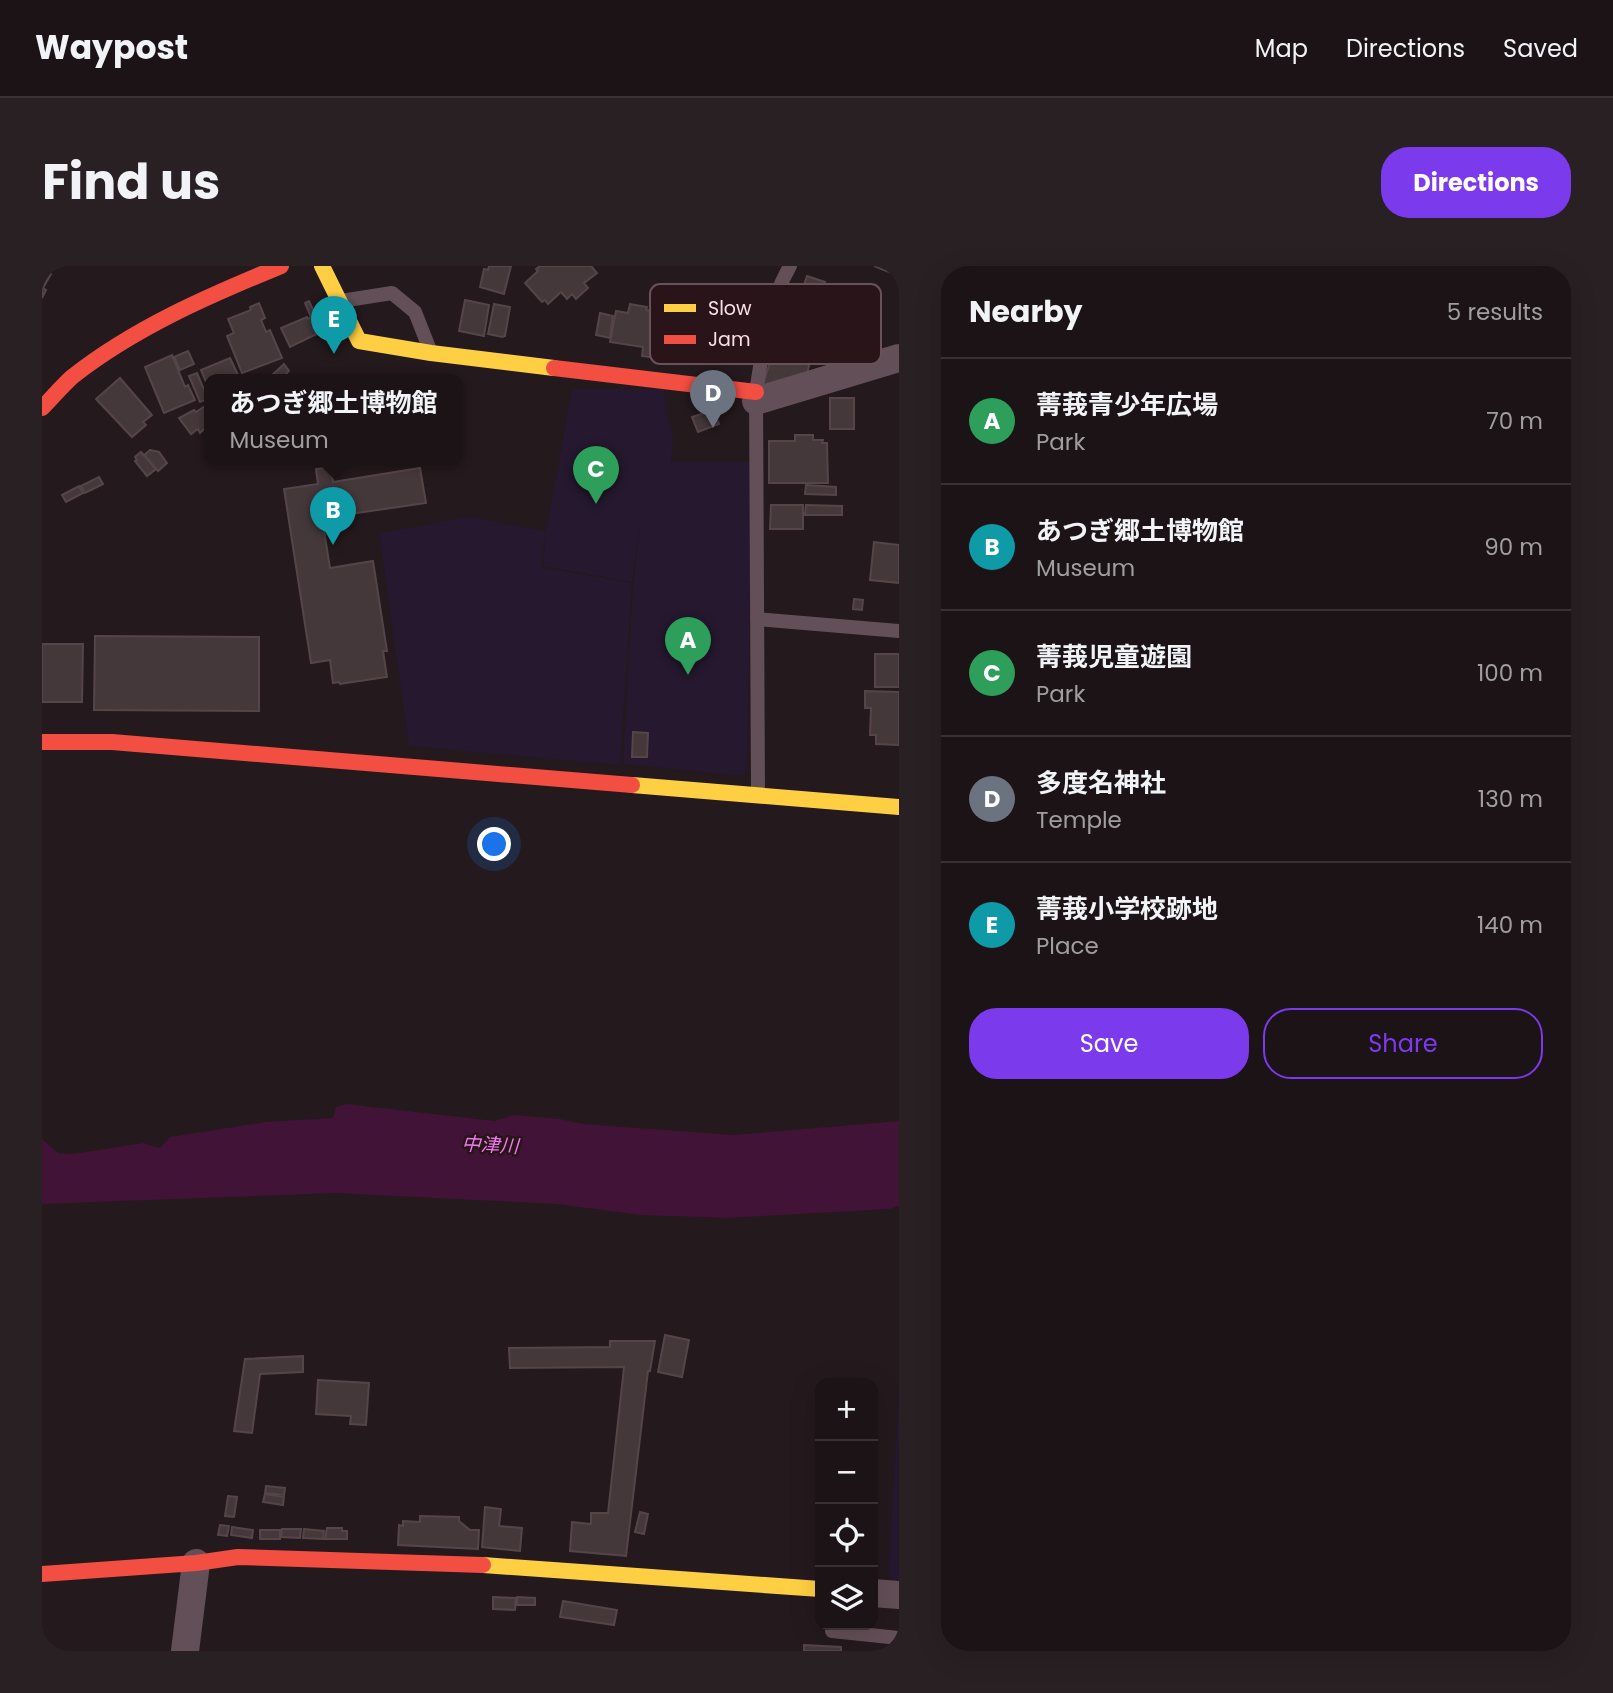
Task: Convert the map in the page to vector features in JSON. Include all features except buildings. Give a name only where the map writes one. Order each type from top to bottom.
[{"type":"street","points":[[322,266],[359,341],[756,396],[876,364]]},
{"type":"street","points":[[42,408],[72,378],[130,339],[193,305],[275,267]]},
{"type":"street","points":[[881,363],[899,358]]},
{"type":"street","points":[[42,742],[112,742],[899,807]]},
{"type":"street","points":[[42,1574],[196,1563],[237,1557],[435,1562],[815,1589]]},
{"type":"street","points":[[185,1651],[196,1563]]},
{"type":"street","points":[[878,1593],[899,1595]]},
{"type":"lane","points":[[780,284],[790,266]]},
{"type":"lane","points":[[339,301],[392,293],[415,312],[431,353]]},
{"type":"lane","points":[[758,795],[756,396],[761,364]]},
{"type":"lane","points":[[757,619],[899,631]]},
{"type":"lane","points":[[832,1631],[899,1638]]},
{"type":"shaded area","points":[[572,389],[664,389],[673,436],[671,462],[752,461],[747,769],[742,776],[623,764],[633,585],[641,515],[632,582],[543,566],[546,532],[541,567],[632,583],[620,765],[409,746],[379,533],[468,517],[546,531]]},
{"type":"shaded area","points":[[899,1391],[899,1588],[888,1573]]},
{"type":"water","name":"中津川","points":[[346,1104],[495,1121],[514,1115],[583,1124],[734,1135],[899,1121],[899,1206],[889,1209],[728,1218],[641,1215],[556,1204],[336,1193],[42,1204],[42,1139],[58,1153],[73,1154],[143,1143],[160,1148],[170,1137],[265,1122],[333,1118],[336,1107]]},
{"type":"traffic: slow","points":[[322,266],[359,341],[554,368]]},
{"type":"traffic: slow","points":[[632,785],[899,807]]},
{"type":"traffic: slow","points":[[483,1565],[815,1589]]},
{"type":"traffic: jam","points":[[42,408],[72,377],[146,328],[199,301],[281,266]]},
{"type":"traffic: jam","points":[[554,368],[756,392]]},
{"type":"traffic: jam","points":[[42,742],[112,742],[632,785]]},
{"type":"traffic: jam","points":[[42,1574],[196,1563],[238,1557],[483,1565]]},
{"type":"place","name":"菁莪小学校跡地","points":[[334,354]]},
{"type":"place","name":"多度名神社","points":[[713,428]]},
{"type":"place","name":"菁莪児童遊園","points":[[596,504]]},
{"type":"place","name":"あつぎ郷土博物館","points":[[333,545]]},
{"type":"place","name":"菁莪青少年広場","points":[[688,675]]}]
